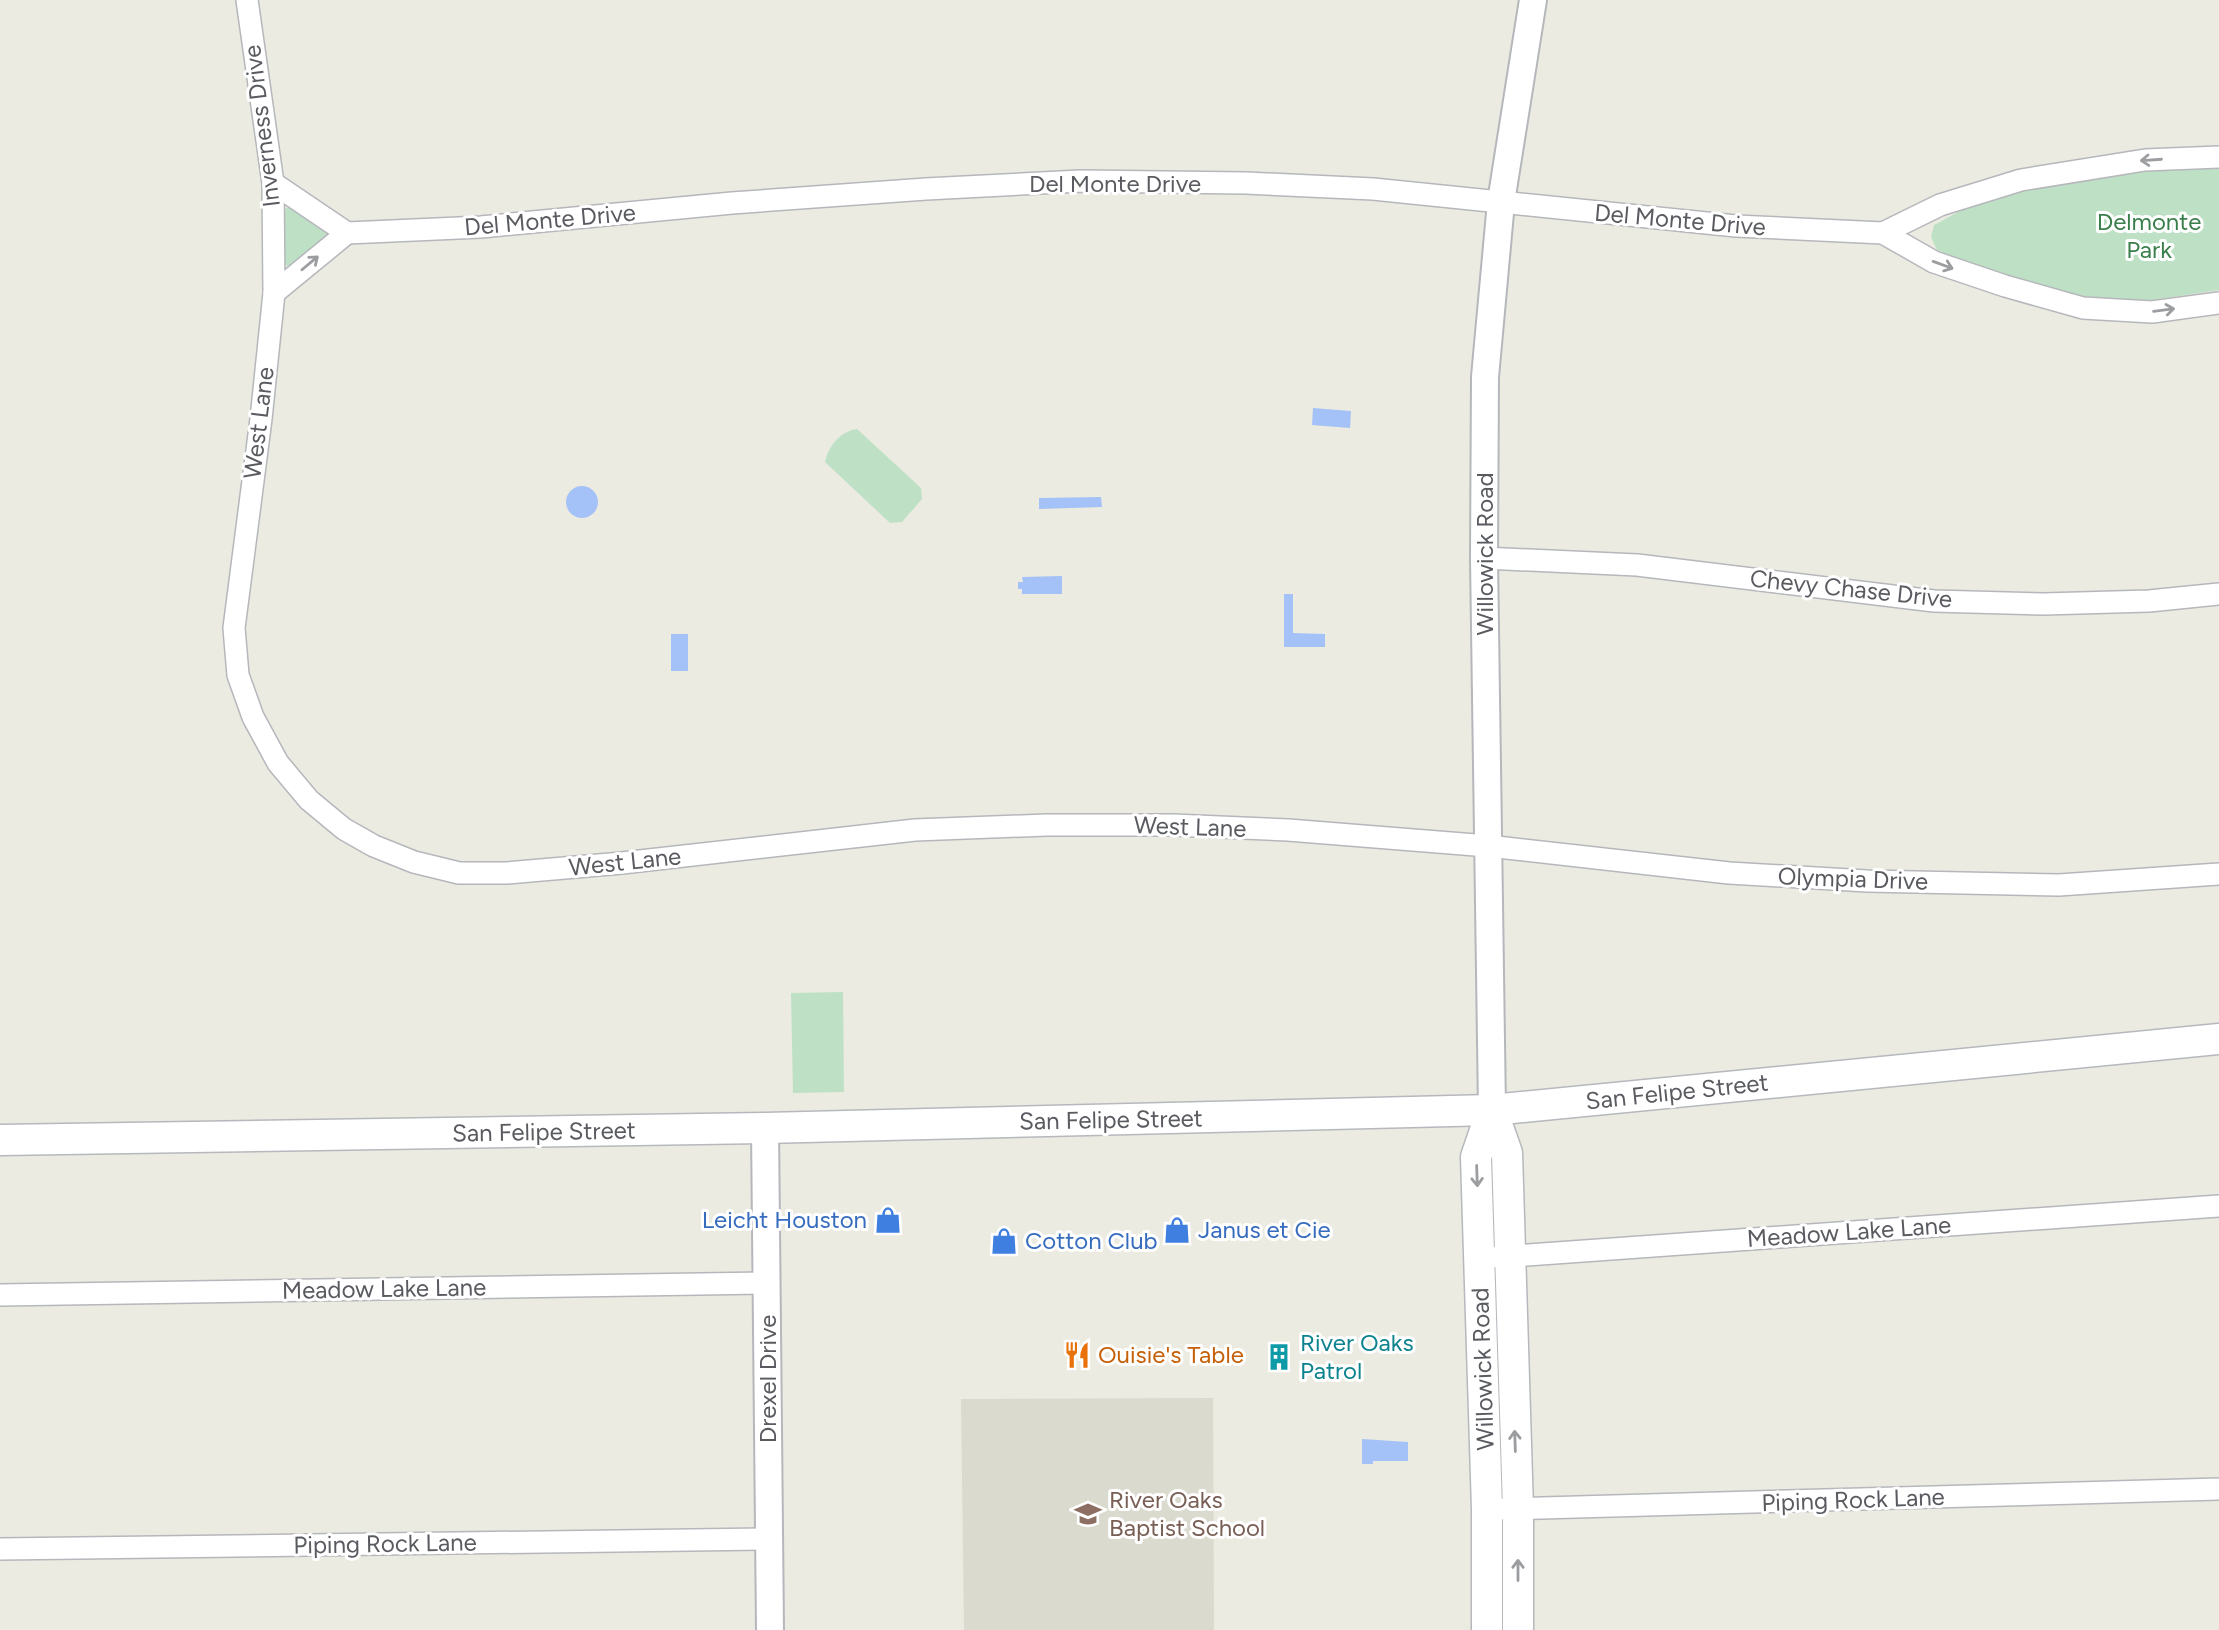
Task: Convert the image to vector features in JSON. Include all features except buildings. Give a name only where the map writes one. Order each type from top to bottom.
[{"type":"main road","name":"San Felipe Street","points":[[0,1140],[765,1128],[1492,1110],[2219,1040]]},
{"type":"main road","name":"Willowick Road","points":[[1492,1110],[1507,1153],[1518,1509],[1518,1630]]},
{"type":"main road","name":"Willowick Road","points":[[1487,1630],[1487,1509],[1476,1157],[1492,1110]]},
{"type":"street","name":"Inverness Drive","points":[[247,0],[273,183],[274,293]]},
{"type":"street","name":"Willowick Road","points":[[1492,1110],[1484,558],[1485,377],[1501,202],[1533,0]]},
{"type":"street","name":"Del Monte Drive","points":[[1883,233],[1940,205],[2021,180],[2145,160],[2219,157]]},
{"type":"street","name":"Del Monte Drive","points":[[347,233],[481,227],[732,203],[926,189],[1080,181],[1247,183],[1373,189],[1737,226],[1883,233],[1934,262],[2083,308],[2152,312],[2219,303]]},
{"type":"street","points":[[273,183],[347,233],[274,293]]},
{"type":"street","name":"West Lane","points":[[274,293],[234,628],[237,675],[253,717],[278,763],[309,800],[344,829],[374,846],[414,862],[459,873],[507,873],[622,863],[915,830],[1046,825],[1173,825],[1288,830],[1488,846]]},
{"type":"street","name":"Chevy Chase Drive","points":[[1484,558],[1637,565],[1934,601],[2044,604],[2150,601],[2219,594]]},
{"type":"street","name":"Olympia Drive","points":[[1488,846],[1729,873],[1867,881],[2059,885],[2219,874]]},
{"type":"street","name":"Drexel Drive","points":[[765,1128],[770,1630]]},
{"type":"street","name":"Meadow Lake Lane","points":[[1479,1258],[2219,1206]]},
{"type":"street","name":"Meadow Lake Lane","points":[[0,1295],[768,1283]]},
{"type":"street","name":"Piping Rock Lane","points":[[1487,1509],[2219,1489]]},
{"type":"street","name":"Piping Rock Lane","points":[[0,1549],[769,1539]]},
{"type":"shaded area","name":"River Oaks Baptist School","points":[[1213,1398],[1214,1630],[964,1630],[961,1399]]},
{"type":"green space","name":"Delmonte Park","points":[[2193,167],[2219,168],[2219,290],[2153,300],[2087,300],[2028,285],[1967,263],[1937,250],[1931,237],[1934,225],[1970,206],[2009,194],[2087,179]]},
{"type":"green space","points":[[295,206],[328,234],[327,240],[296,265],[287,266],[283,261],[283,215],[286,208]]},
{"type":"green space","points":[[857,429],[921,488],[922,499],[902,522],[890,523],[825,462],[836,440]]},
{"type":"green space","points":[[843,992],[844,1092],[793,1093],[791,993]]},
{"type":"water","points":[[1313,408],[1351,411],[1350,428],[1312,425]]},
{"type":"water","points":[[582,486],[593,491],[598,502],[593,513],[582,518],[571,513],[566,502],[571,491]]},
{"type":"water","points":[[1101,497],[1102,507],[1039,509],[1039,498]]},
{"type":"water","points":[[1062,576],[1062,594],[1022,594],[1022,589],[1018,589],[1018,582],[1023,582],[1022,577]]},
{"type":"water","points":[[1284,594],[1293,594],[1293,633],[1325,634],[1325,647],[1284,647]]},
{"type":"water","points":[[671,634],[688,634],[688,671],[671,671]]},
{"type":"water","points":[[1362,1439],[1408,1442],[1408,1461],[1373,1461],[1373,1464],[1362,1464]]},
{"type":"place","name":"Leicht Houston","points":[[888,1220]]},
{"type":"place","name":"Janus et Cie","points":[[1177,1230]]},
{"type":"place","name":"Cotton Club","points":[[1004,1241]]},
{"type":"place","name":"Ouisie's Table","points":[[1077,1355]]},
{"type":"place","name":"River Oaks Patrol","points":[[1279,1357]]},
{"type":"place","name":"River Oaks Baptist School","points":[[1088,1514]]}]
